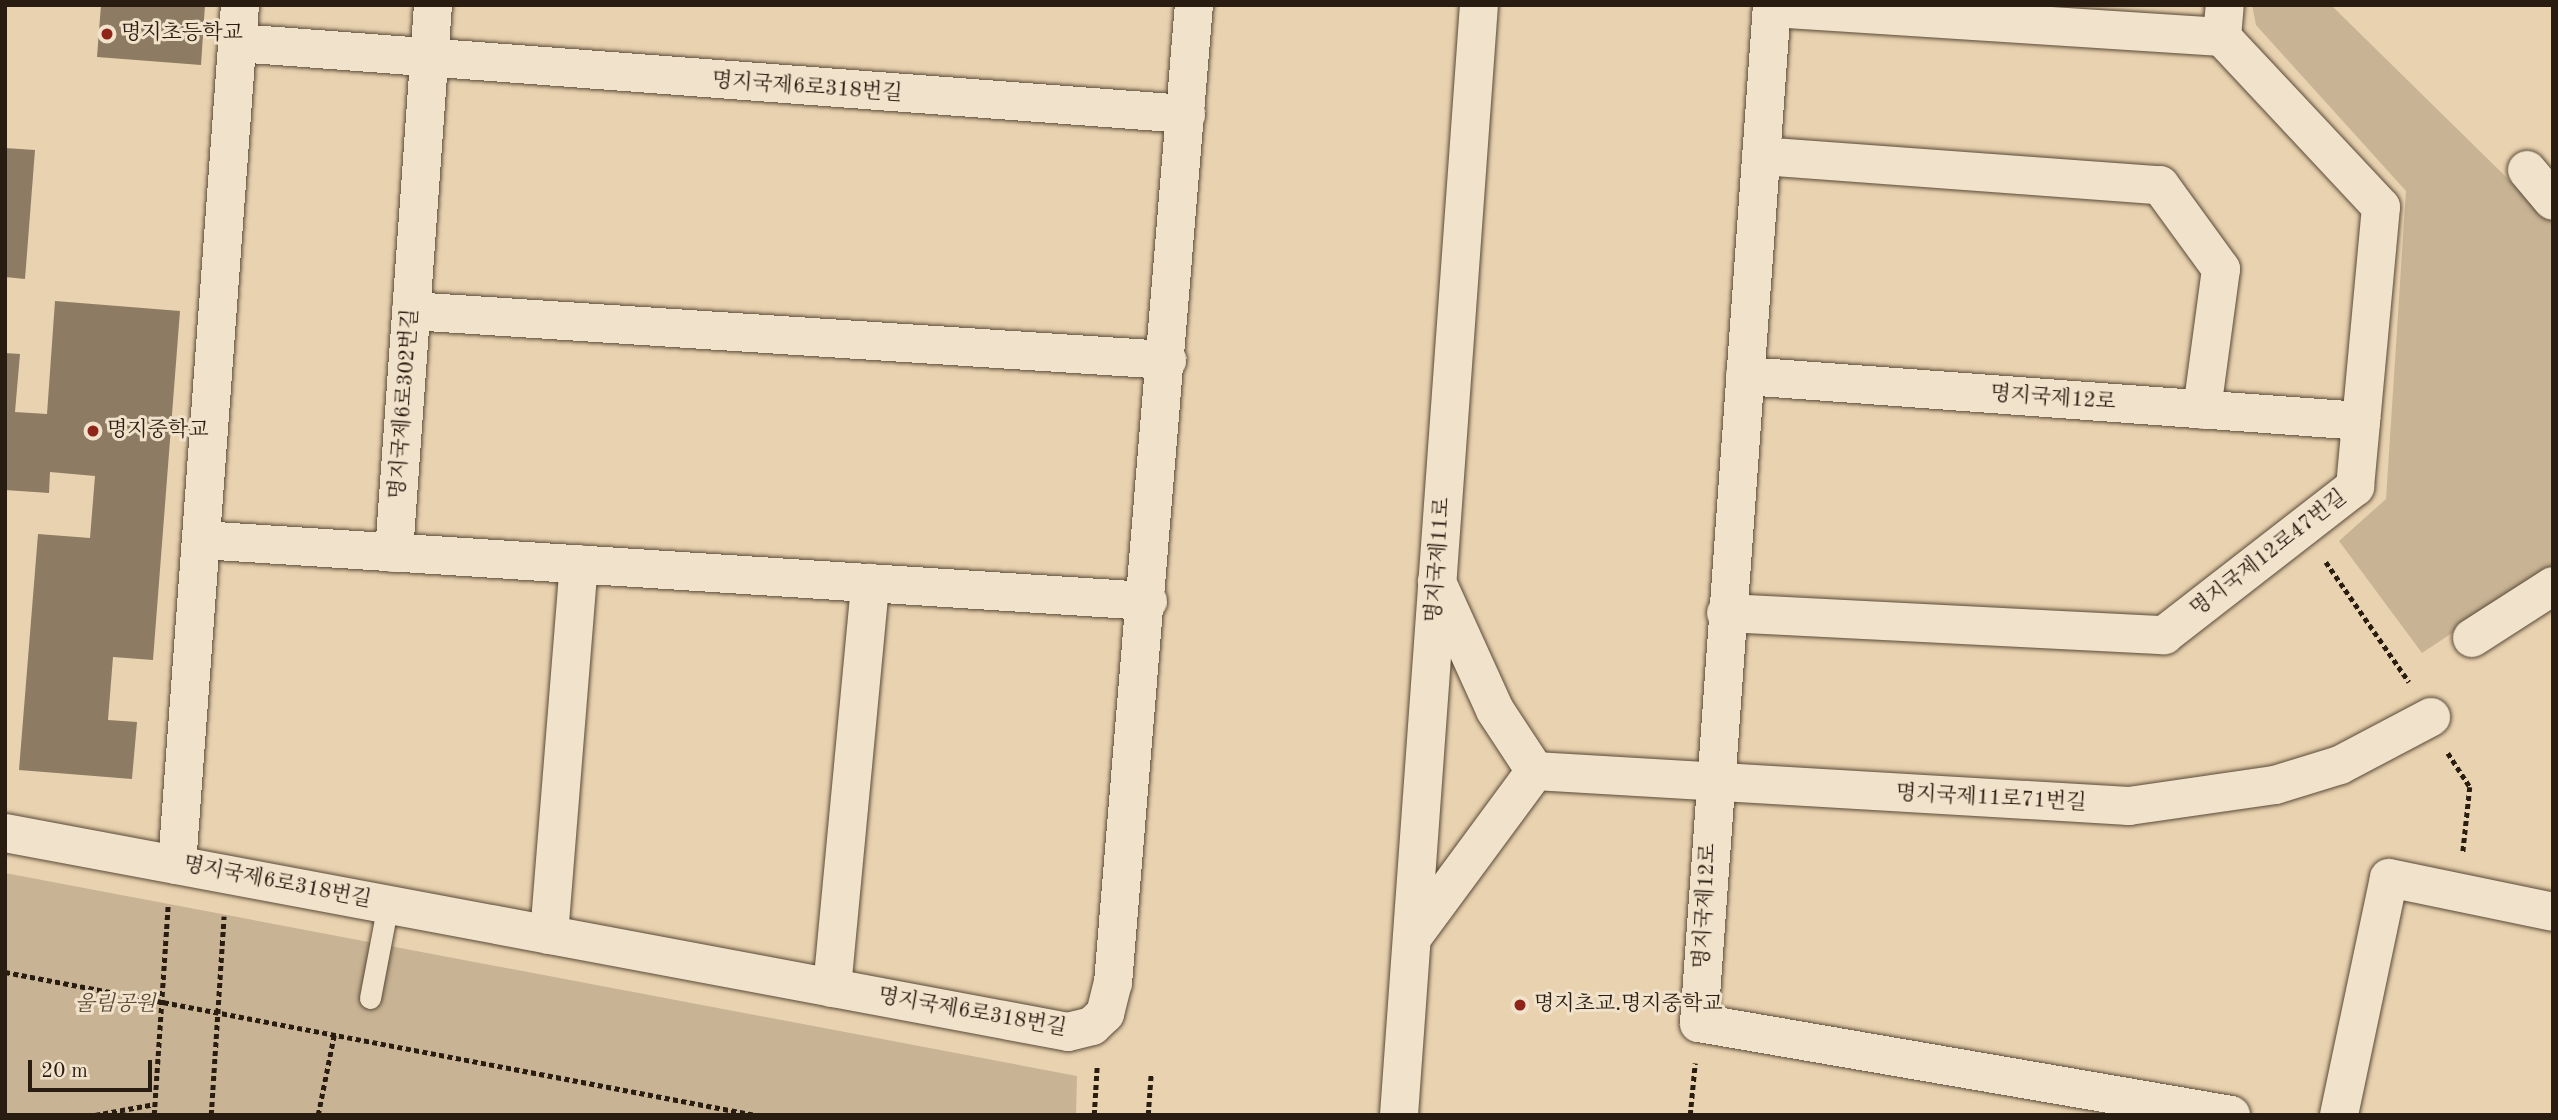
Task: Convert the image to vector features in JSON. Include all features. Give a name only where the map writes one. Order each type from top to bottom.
[{"type":"street","points":[[173,876],[201,540],[240,5]]},
{"type":"street","name":"명지국제6로302번길","points":[[394,553],[433,5]]},
{"type":"street","name":"명지국제6로318번길","points":[[5,832],[173,876],[388,904],[1068,1032],[1092,1026],[1105,1014],[1149,601],[1194,5]]},
{"type":"street","name":"명지국제11로","points":[[1399,1115],[1479,5]]},
{"type":"street","points":[[1772,6],[2223,21]]},
{"type":"street","name":"명지국제12로","points":[[1699,1023],[1713,785],[1772,6]]},
{"type":"street","name":"명지국제12로47번길","points":[[1726,612],[2164,635],[2355,487],[2381,207],[2223,21]]},
{"type":"street","points":[[237,43],[429,62]]},
{"type":"street","name":"명지국제6로318번길","points":[[429,62],[1186,114]]},
{"type":"street","points":[[1761,156],[2160,185],[2221,269],[2202,410]]},
{"type":"street","points":[[2527,170],[2553,201]]},
{"type":"street","points":[[411,311],[1167,360]]},
{"type":"street","name":"명지국제12로","points":[[1745,376],[2361,421]]},
{"type":"street","points":[[201,540],[1149,601]]},
{"type":"street","points":[[549,935],[579,564]]},
{"type":"street","points":[[1412,938],[1535,771],[1495,710],[1437,582]]},
{"type":"street","points":[[832,988],[870,583]]},
{"type":"street","points":[[2472,638],[2553,586]]},
{"type":"street","name":"명지국제11로71번길","points":[[1535,771],[1713,785],[2129,806],[2191,800],[2340,765],[2438,733]]},
{"type":"street","points":[[2339,1115],[2389,878],[2553,912]]},
{"type":"street","points":[[1699,1023],[2231,1115]]},
{"type":"lane","points":[[370,998],[388,904]]},
{"type":"path","points":[[2318,550],[2409,682]]},
{"type":"path","points":[[2438,733],[2470,787],[2462,859]]},
{"type":"path","points":[[154,1115],[173,876]]},
{"type":"path","points":[[211,1115],[225,911]]},
{"type":"path","points":[[5,972],[755,1115]]},
{"type":"path","points":[[1690,1115],[1699,1023]]},
{"type":"path","points":[[318,1115],[334,1035]]},
{"type":"path","points":[[1094,1115],[1098,1062]]},
{"type":"path","points":[[1148,1115],[1151,1073]]},
{"type":"path","points":[[95,1115],[155,1104]]},
{"type":"green space","points":[[2252,5],[2331,5],[2553,223],[2553,566],[2422,653],[2339,541],[2386,499],[2406,191],[2256,25]]},
{"type":"green space","name":"울림공원","points":[[5,873],[1077,1076],[1076,1115],[5,1115]]},
{"type":"building","points":[[101,5],[205,5],[201,65],[97,57]]},
{"type":"building","points":[[5,148],[35,150],[25,279],[5,277]]},
{"type":"building","points":[[55,301],[180,311],[153,660],[113,657],[108,720],[137,722],[132,779],[19,770],[38,534],[90,538],[95,476],[50,472],[49,493],[5,490],[5,353],[20,354],[15,412],[47,414]]},
{"type":"place","name":"명지초등학교","points":[[107,34]]},
{"type":"place","name":"명지중학교","points":[[93,431]]},
{"type":"place","name":"명지초교.명지중학교","points":[[1520,1005]]}]
